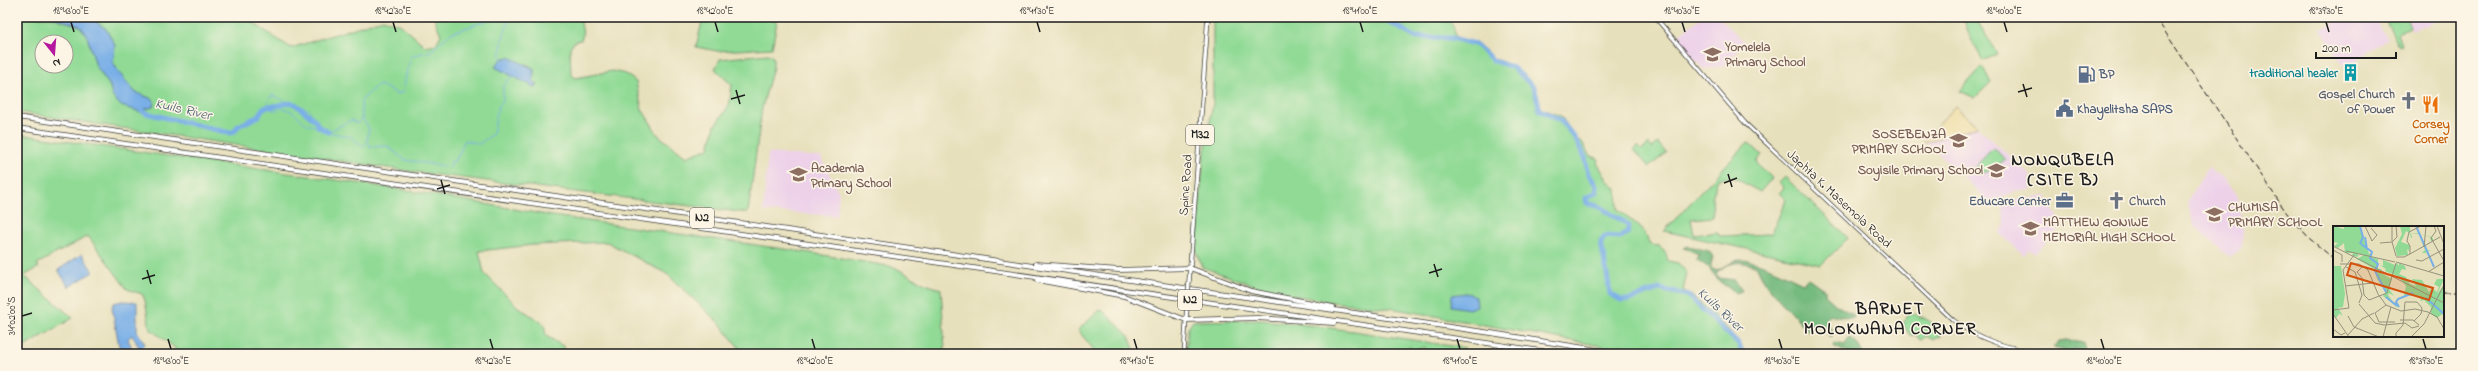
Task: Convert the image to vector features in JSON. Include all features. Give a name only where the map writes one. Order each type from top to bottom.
[{"type":"highway","name":"N2","points":[[17,117],[1370,315],[1623,354]]},
{"type":"highway","name":"N2","points":[[17,128],[1562,354]]},
{"type":"highway","points":[[1022,265],[1126,270],[1190,268],[1252,291],[1370,315]]},
{"type":"highway","points":[[1012,273],[1124,296],[1186,320],[1257,318],[1369,326]]},
{"type":"main road","name":"Spine Road","points":[[1184,354],[1208,17]]},
{"type":"main road","name":"Japhta K. Masemola Road","points":[[1654,17],[1745,123],[1953,320],[1974,335],[1993,343],[2040,354]]},
{"type":"shaded area","name":"Yomelela Primary School","points":[[1702,17],[1718,17],[1745,42],[1724,66],[1703,69],[1678,40],[1678,35]]},
{"type":"shaded area","points":[[2342,17],[2373,17],[2387,38],[2346,69],[2320,30]]},
{"type":"shaded area","points":[[2406,17],[2447,17],[2412,31]]},
{"type":"shaded area","points":[[1955,106],[2030,175],[2031,190],[2013,192],[1990,203],[1962,176],[1981,156],[1961,175],[1924,140]]},
{"type":"shaded area","name":"Academia Primary School","points":[[768,153],[821,157],[839,193],[837,216],[763,211]]},
{"type":"shaded area","name":"CHUMISA PRIMARY SCHOOL","points":[[2208,167],[2222,177],[2237,197],[2243,228],[2242,246],[2230,258],[2194,225],[2187,202]]},
{"type":"shaded area","name":"MATTHEW GONIWE MEMORIAL HIGH SCHOOL","points":[[2047,196],[2053,211],[2063,225],[2035,254],[2029,249],[2024,255],[1999,233],[2005,225],[2002,205],[2012,200]]},
{"type":"green space","points":[[17,17],[52,17],[80,26],[87,36],[96,66],[110,86],[112,96],[117,101],[145,111],[144,109],[153,107],[154,103],[152,99],[135,92],[120,74],[113,63],[115,45],[106,29],[95,21],[79,17],[244,17],[291,48],[383,19],[401,25],[425,46],[436,44],[441,35],[434,17],[580,17],[583,34],[581,40],[575,41],[570,47],[571,75],[576,78],[612,71],[626,74],[636,82],[642,109],[658,135],[686,157],[709,148],[715,125],[729,106],[732,85],[715,69],[720,59],[768,54],[773,57],[773,67],[762,108],[748,213],[414,172],[17,112]],"holes":[[[527,64],[534,69],[533,81],[538,85],[534,87],[510,73]]]},
{"type":"green space","points":[[703,17],[765,17],[777,22],[772,48],[717,51],[696,47]]},
{"type":"green space","points":[[1213,17],[1447,17],[1454,28],[1455,36],[1464,41],[1476,42],[1493,58],[1513,66],[1535,87],[1541,109],[1561,116],[1576,139],[1582,142],[1589,155],[1599,159],[1597,163],[1608,181],[1617,190],[1618,210],[1643,230],[1650,245],[1660,246],[1666,254],[1668,261],[1678,263],[1687,273],[1683,290],[1690,294],[1708,310],[1728,330],[1736,339],[1745,354],[1646,354],[1396,309],[1331,302],[1270,291],[1202,267],[1196,251],[1203,163],[1213,104]]},
{"type":"green space","points":[[1963,17],[1975,17],[1997,54],[1983,61],[1970,37]]},
{"type":"green space","points":[[2384,17],[2406,17],[2410,28],[2398,33],[2402,45],[2399,46]]},
{"type":"green space","points":[[1982,67],[1991,82],[1975,98],[1960,91]]},
{"type":"green space","points":[[17,134],[412,191],[553,216],[805,252],[894,267],[925,284],[941,289],[945,351],[952,354],[744,354],[721,325],[667,274],[607,242],[533,245],[479,251],[484,273],[518,307],[544,324],[546,336],[563,346],[566,352],[564,354],[178,354],[174,347],[150,329],[145,300],[142,294],[127,289],[88,236],[37,264],[39,267],[24,276],[73,318],[22,348],[17,354]]},
{"type":"green space","points":[[1748,142],[1762,155],[1756,162],[1772,178],[1760,192],[1733,177],[1718,179],[1712,198],[1713,217],[1691,219],[1694,235],[1718,232],[1719,236],[1771,234],[1786,200],[1779,193],[1784,188],[1779,183],[1785,177],[1848,238],[1821,265],[1664,231]]},
{"type":"green space","points":[[1658,143],[1666,153],[1649,167],[1634,150],[1638,146],[1642,150],[1649,144],[1652,148]]},
{"type":"green space","points":[[1993,148],[2006,160],[2000,164],[2001,166],[1983,172],[1979,175],[1975,167]]},
{"type":"green space","points":[[1688,246],[1709,251],[1713,257],[1710,267],[1717,270],[1725,266],[1716,273],[1719,278],[1735,280],[1742,291],[1736,293],[1720,282],[1708,267],[1696,259],[1699,254],[1684,248]]},
{"type":"green space","points":[[1739,260],[1747,260],[1772,268],[1803,283],[1808,278],[1825,290],[1825,295],[1836,305],[1855,316],[1853,318],[1830,315],[1826,319],[1827,324],[1835,332],[1830,338],[1826,331],[1818,324],[1808,331],[1773,293],[1761,276],[1757,267],[1746,263],[1735,263],[1726,266]]},
{"type":"green space","points":[[1101,309],[1129,336],[1136,354],[1097,354],[1078,330]]},
{"type":"green space","points":[[1908,312],[1924,318],[1932,323],[1936,327],[1941,337],[1939,336],[1934,340],[1926,336],[1923,339],[1918,338],[1917,335],[1910,335],[1903,325]]},
{"type":"green space","points":[[1261,320],[1338,329],[1465,348],[1462,353],[1459,352],[1453,354],[1424,354],[1425,347],[1413,351],[1410,347],[1406,348],[1402,354],[1186,354],[1188,328],[1193,321]]},
{"type":"green space","points":[[1849,337],[1857,343],[1863,354],[1851,354],[1833,346],[1834,343],[1845,345]]},
{"type":"green space","points":[[2066,340],[2083,343],[2086,352],[2079,353],[2079,350],[2073,349],[2072,353],[2054,348],[2059,341]]},
{"type":"sand","points":[[1955,106],[1978,127],[1925,142],[1924,140]]},
{"type":"water","points":[[52,17],[79,17],[95,21],[106,29],[115,45],[113,63],[135,92],[154,100],[153,107],[144,109],[146,111],[144,113],[121,106],[112,96],[110,86],[96,66],[87,36],[80,26]]},
{"type":"water","points":[[509,57],[534,69],[533,81],[538,85],[534,87],[495,67],[501,59]]},
{"type":"water","points":[[82,254],[93,272],[69,287],[58,270]]},
{"type":"water","points":[[1466,293],[1476,296],[1477,306],[1469,309],[1451,306],[1452,295]]},
{"type":"water","points":[[122,301],[137,302],[137,331],[145,344],[140,349],[132,335],[128,339],[133,351],[125,351],[119,346],[112,307],[114,303]]},
{"type":"waterway","name":"Kuils River","points":[[501,59],[503,37],[512,17]]},
{"type":"waterway","name":"Kuils River","points":[[1381,17],[1415,37],[1452,38],[1475,44],[1494,61],[1512,67],[1534,87],[1540,110],[1561,121],[1574,137],[1585,157],[1588,173],[1596,185],[1597,192],[1586,198],[1587,203],[1600,207],[1629,225],[1628,233],[1620,237],[1605,236],[1601,242],[1610,294],[1621,300],[1629,300],[1659,289],[1687,295],[1738,343],[1743,354]]},
{"type":"waterway","name":"Kuils River","points":[[362,118],[361,101],[374,88],[381,85],[397,94],[403,92],[407,70],[412,56],[431,51],[451,33],[489,20],[510,20]]},
{"type":"waterway","name":"Kuils River","points":[[328,132],[351,137],[361,145],[370,147],[387,146],[405,160],[450,167],[451,162],[456,160],[465,140],[479,144],[493,134],[498,106],[503,101],[503,86],[513,75]]},
{"type":"waterway","name":"Kuils River","points":[[266,107],[272,95],[289,103]]},
{"type":"waterway","name":"Kuils River","points":[[140,109],[146,113],[230,133],[235,131],[238,126],[259,116],[263,108],[289,103],[295,104],[315,120],[318,126],[328,132]]},
{"type":"waterway","name":"Kuils River","points":[[295,104],[309,110],[315,120]]},
{"type":"waterway","name":"Kuils River","points":[[274,105],[295,113],[305,123],[312,126],[318,126]]},
{"type":"waterway","name":"Kuils River","points":[[268,106],[272,110],[279,110]]},
{"type":"waterway","name":"Kuils River","points":[[328,132],[352,120],[357,124],[362,118],[369,128],[367,142],[372,147]]},
{"type":"railway","points":[[2155,17],[2286,212],[2310,239],[2333,258]]},
{"type":"railway","points":[[2444,293],[2461,293]]},
{"type":"place","name":"Yomelela Primary School","points":[[1712,54]]},
{"type":"place","name":"traditional healer","points":[[2351,73]]},
{"type":"place","name":"BP","points":[[2086,74]]},
{"type":"place","name":"Gospel Church of Power","points":[[2408,101]]},
{"type":"place","name":"Corsey Corner","points":[[2431,105]]},
{"type":"place","name":"Khayelitsha SAPS","points":[[2064,109]]},
{"type":"place","name":"SOSEBENZA PRIMARY SCHOOL","points":[[1959,141]]},
{"type":"place","name":"Soyisile Primary School","points":[[1996,170]]},
{"type":"place","name":"Academia Primary School","points":[[798,175]]},
{"type":"place","name":"Educare Center","points":[[2064,201]]},
{"type":"place","name":"Church","points":[[2116,201]]},
{"type":"place","name":"CHUMISA PRIMARY SCHOOL","points":[[2215,214]]},
{"type":"place","name":"MATTHEW GONIWE MEMORIAL HIGH SCHOOL","points":[[2030,229]]},
{"type":"district","name":"NONQUBELA (SITE B)","points":[[2063,170]]},
{"type":"district","name":"BARNET MOLOKWANA CORNER","points":[[1890,319]]}]
